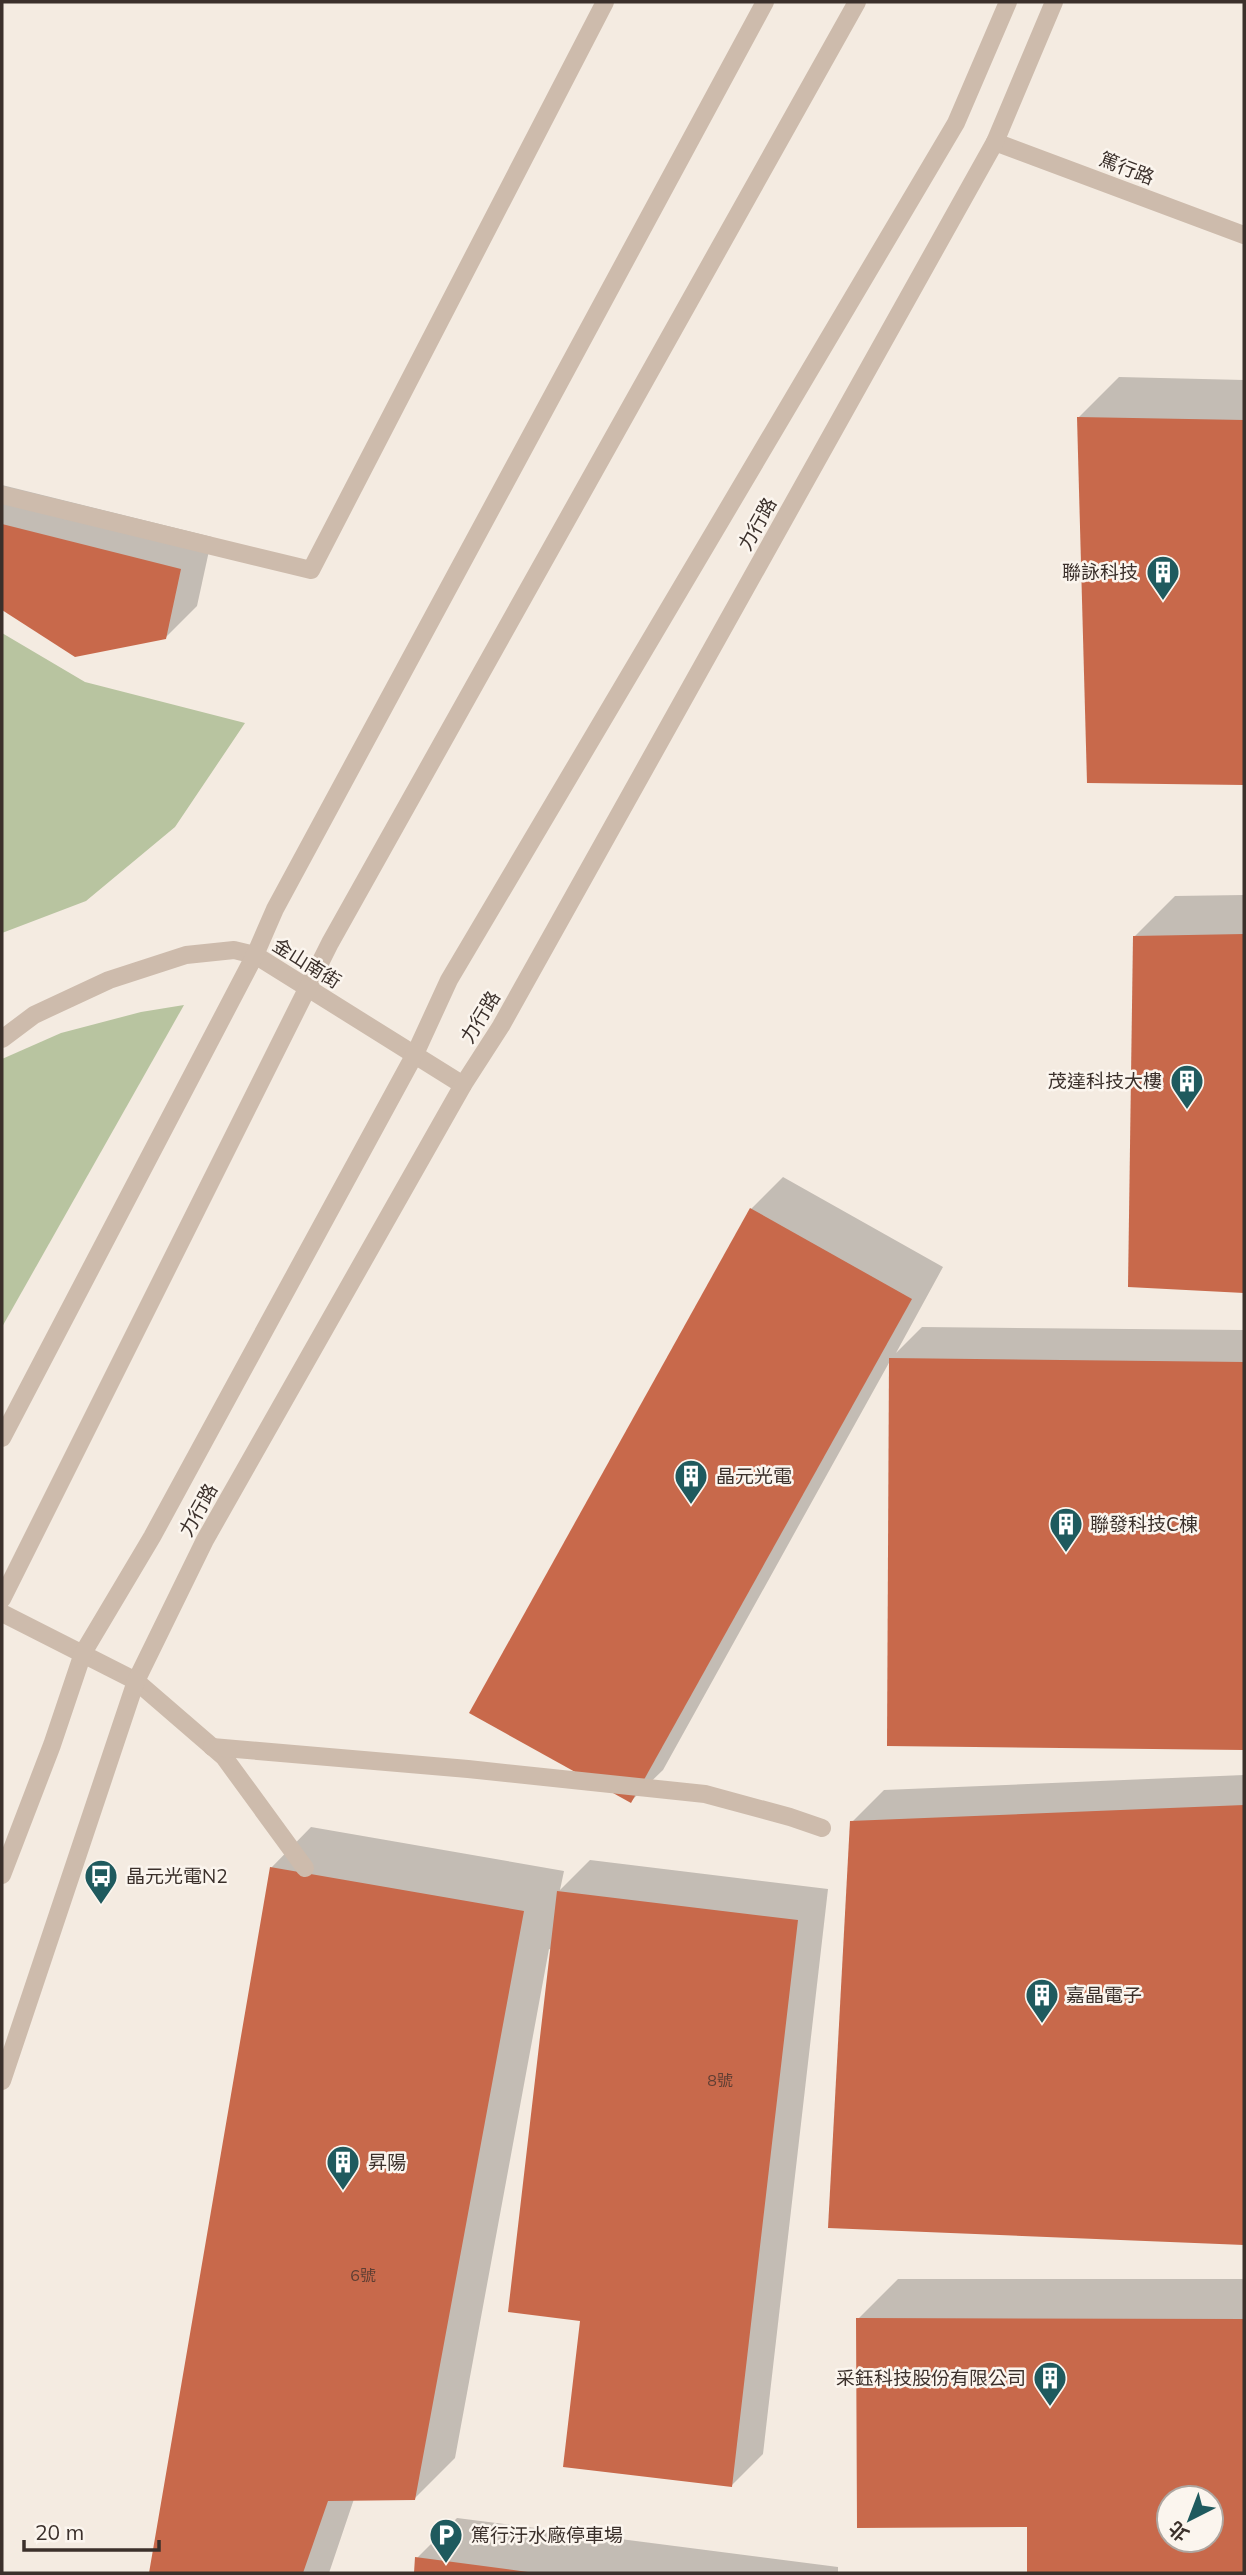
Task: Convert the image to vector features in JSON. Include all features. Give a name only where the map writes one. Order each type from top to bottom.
[{"type":"street","points":[[2,495],[311,570],[605,2]]},
{"type":"street","points":[[2,1438],[255,955],[275,909],[765,2]]},
{"type":"street","points":[[2,1599],[307,987],[857,2]]},
{"type":"street","name":"力行路","points":[[2,1875],[52,1745],[83,1653],[152,1537],[415,1054],[449,980],[956,123],[1008,2]]},
{"type":"street","name":"力行路","points":[[2,2081],[136,1681],[205,1540],[463,1084],[501,1026],[995,142],[1054,2]]},
{"type":"street","name":"篤行路","points":[[995,142],[1244,235]]},
{"type":"street","name":"金山南街","points":[[2,1039],[34,1015],[108,980],[186,956],[234,950],[255,955],[463,1084]]},
{"type":"street","points":[[2,1613],[136,1681],[224,1757],[304,1868]]},
{"type":"street","points":[[212,1747],[468,1769],[705,1794],[822,1828]]},
{"type":"green space","points":[[2,633],[85,682],[245,723],[175,827],[86,901],[2,933]]},
{"type":"green space","points":[[184,1005],[2,1327],[2,1059],[61,1033],[141,1012]]},
{"type":"building","name":"聯詠科技","points":[[1077,417],[1244,420],[1244,785],[1087,783]]},
{"type":"building","points":[[2,524],[181,569],[166,639],[75,657],[2,610]]},
{"type":"building","name":"茂達科技大樓","points":[[1244,934],[1244,1293],[1128,1287],[1133,936]]},
{"type":"building","name":"晶元光電","points":[[750,1208],[912,1299],[631,1803],[469,1713]]},
{"type":"building","name":"聯發科技C棟","points":[[889,1358],[1244,1362],[1244,1750],[887,1746]]},
{"type":"building","name":"嘉晶電子","points":[[1244,1805],[1244,2245],[828,2228],[850,1821]]},
{"type":"building","name":"昇陽","points":[[270,1867],[524,1911],[415,2500],[328,2501],[303,2573],[149,2573]]},
{"type":"building","points":[[557,1891],[798,1920],[732,2487],[563,2467],[580,2321],[508,2312]]},
{"type":"building","name":"采鈺科技股份有限公司","points":[[856,2318],[1244,2319],[1244,2573],[1027,2573],[1027,2527],[857,2528]]},
{"type":"building","name":"篤行汙水廠停車場","points":[[415,2557],[528,2572],[528,2573],[414,2573]]},
{"type":"place","name":"聯詠科技","points":[[1163,602]]},
{"type":"place","name":"茂達科技大樓","points":[[1187,1111]]},
{"type":"place","name":"晶元光電","points":[[691,1506]]},
{"type":"place","name":"聯發科技C棟","points":[[1066,1554]]},
{"type":"place","name":"晶元光電N2","points":[[101,1906]]},
{"type":"place","name":"嘉晶電子","points":[[1042,2025]]},
{"type":"place","name":"昇陽","points":[[343,2192]]},
{"type":"place","name":"采鈺科技股份有限公司","points":[[1050,2408]]},
{"type":"place","name":"篤行汙水廠停車場","points":[[446,2565]]}]
